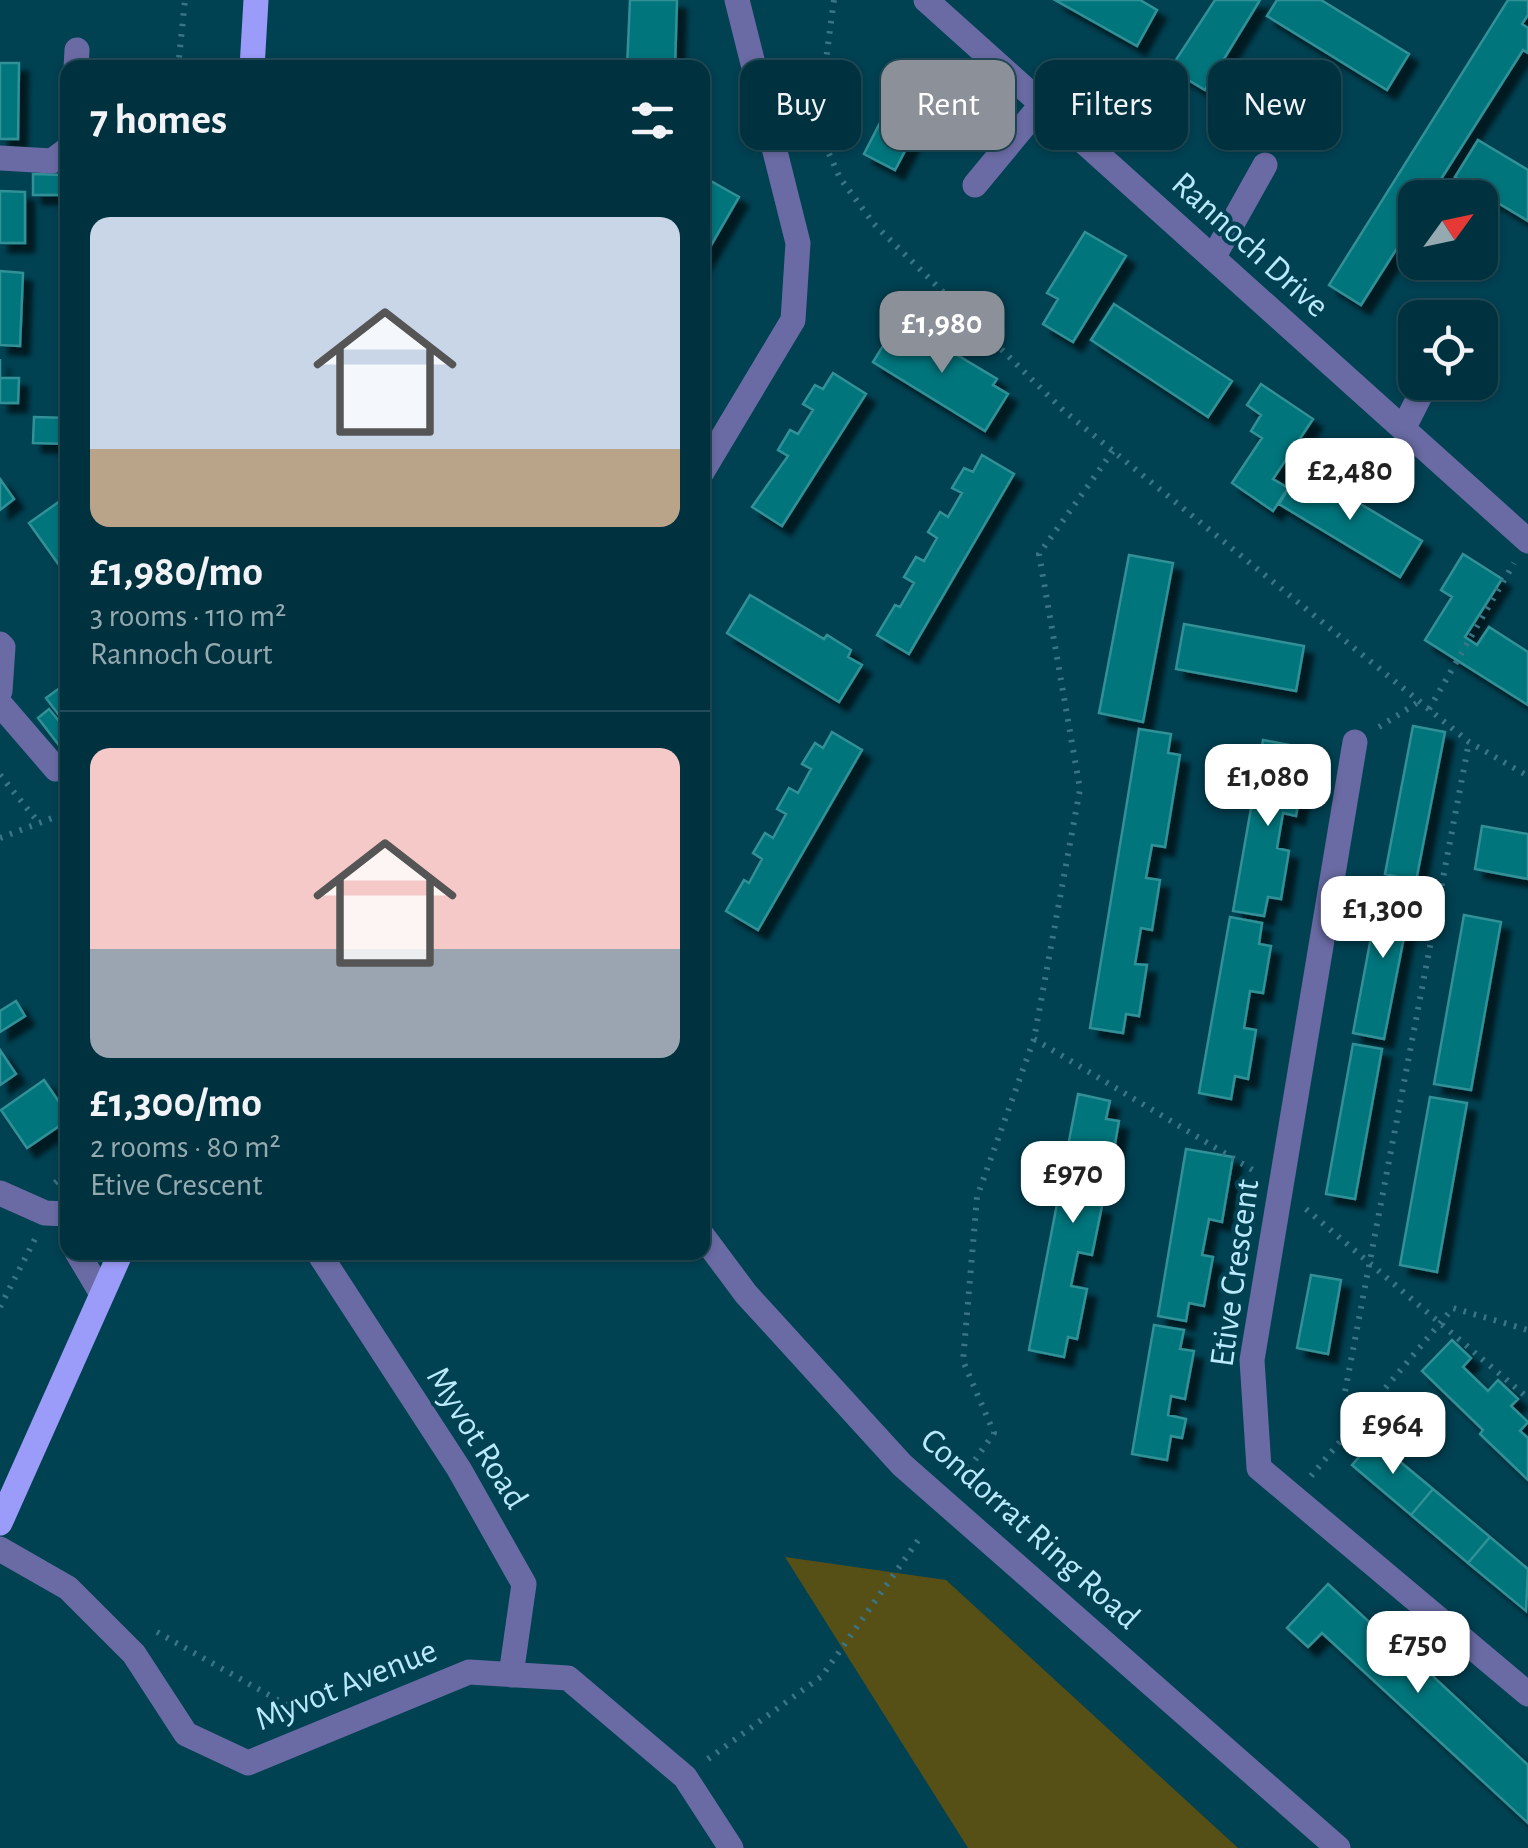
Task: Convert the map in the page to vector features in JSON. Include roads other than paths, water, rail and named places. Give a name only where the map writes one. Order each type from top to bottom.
[{"type":"main road","points":[[252,60],[256,0]]},
{"type":"main road","points":[[0,1523],[117,1260]]},
{"type":"street","points":[[710,459],[793,320],[798,242],[737,0]]},
{"type":"street","name":"Rannoch Drive","points":[[926,0],[1035,98]]},
{"type":"street","points":[[976,186],[1035,113]]},
{"type":"street","name":"Rannoch Drive","points":[[1093,150],[1528,541]]},
{"type":"street","points":[[0,158],[52,161],[60,155]]},
{"type":"street","points":[[1212,258],[1265,165]]},
{"type":"street","points":[[1403,429],[1418,400]]},
{"type":"street","points":[[0,692],[2,646]]},
{"type":"street","points":[[0,704],[56,769]]},
{"type":"street","name":"Etive Crescent","points":[[1355,742],[1252,1360],[1259,1468],[1528,1694]]},
{"type":"street","points":[[0,1193],[56,1213]]},
{"type":"street","name":"Condorrat Ring Road","points":[[710,1246],[746,1294],[902,1465],[1338,1848]]},
{"type":"street","points":[[82,1260],[102,1294]]},
{"type":"street","name":"Myvot Road","points":[[323,1260],[459,1469],[524,1584],[511,1675]]},
{"type":"street","name":"Myvot Avenue","points":[[0,1548],[68,1588],[134,1654],[186,1734],[248,1763],[469,1672],[568,1678],[685,1777],[731,1848]]}]
